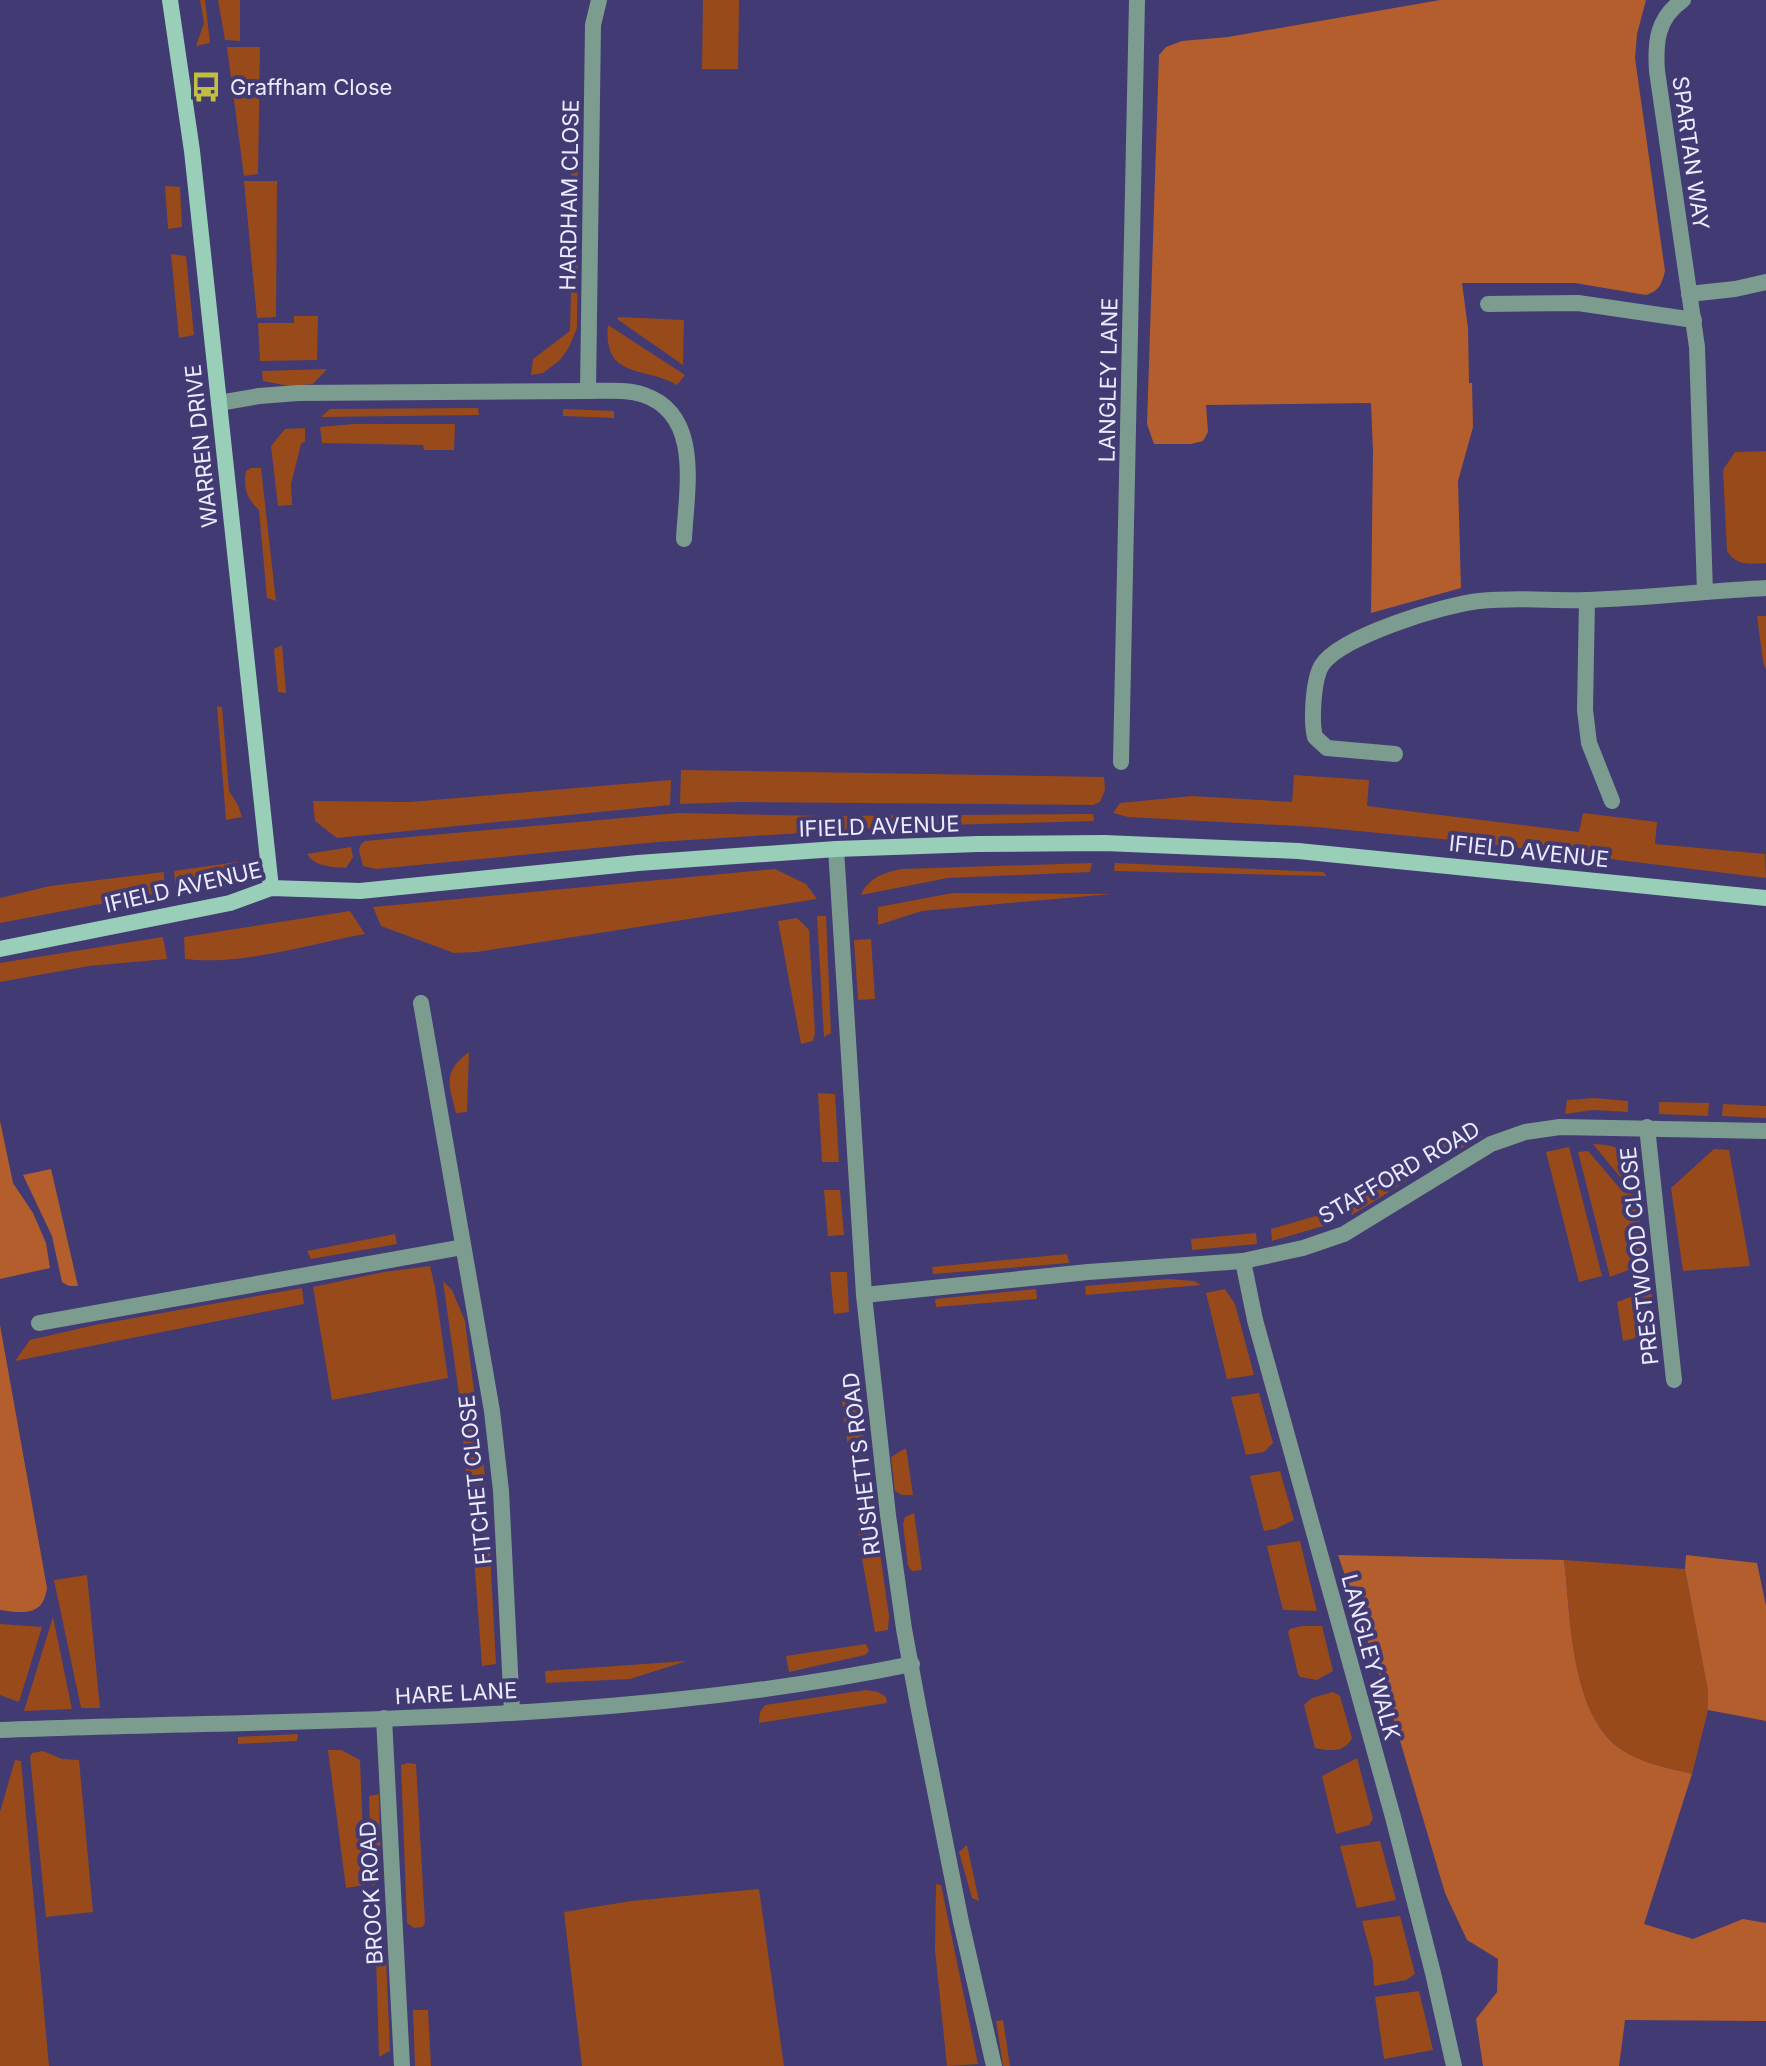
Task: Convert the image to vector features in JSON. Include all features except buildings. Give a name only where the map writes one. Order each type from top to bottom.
[{"type":"street","name":"WARREN DRIVE","points":[[170,0],[192,151],[271,888]]},
{"type":"street","name":"HARDHAM CLOSE","points":[[588,391],[593,25],[599,0]]},
{"type":"street","name":"LANGLEY LANE","points":[[1121,762],[1137,0]]},
{"type":"street","name":"SPARTAN WAY","points":[[1683,0],[1663,21],[1655,44],[1697,347],[1705,592]]},
{"type":"street","points":[[1689,294],[1766,282]]},
{"type":"street","points":[[1488,304],[1578,303],[1694,320]]},
{"type":"street","points":[[219,403],[298,393],[588,391],[645,395],[676,420],[685,438],[684,539]]},
{"type":"street","points":[[1395,754],[1338,750],[1320,744],[1313,729],[1317,678],[1321,666],[1358,639],[1450,606],[1503,600],[1587,600],[1766,588]]},
{"type":"street","points":[[1587,600],[1587,732],[1612,801]]},
{"type":"street","name":"IFIELD AVENUE","points":[[0,949],[230,903],[271,888],[360,891],[638,863],[836,849],[1104,843],[1283,850],[1766,898]]},
{"type":"street","name":"RUSHETTS ROAD","points":[[836,849],[864,1295],[888,1515],[904,1629],[961,1922],[994,2066]]},
{"type":"street","name":"FITCHET CLOSE","points":[[421,1003],[492,1411],[501,1491],[512,1711]]},
{"type":"street","name":"STAFFORD ROAD","points":[[864,1295],[1088,1272],[1243,1261],[1303,1248],[1344,1234],[1491,1144],[1525,1132],[1560,1127],[1766,1131]]},
{"type":"street","name":"PRESTWOOD CLOSE","points":[[1647,1127],[1674,1380]]},
{"type":"street","points":[[39,1323],[463,1247]]},
{"type":"street","name":"LANGLEY WALK","points":[[1243,1261],[1255,1320],[1393,1817],[1454,2066]]},
{"type":"street","name":"HARE LANE","points":[[0,1730],[384,1718],[653,1703],[797,1685],[912,1664]]},
{"type":"street","name":"BROCK ROAD","points":[[384,1718],[402,2066]]},
{"type":"shaded area","points":[[200,0],[205,0],[210,43],[196,46],[204,23]]},
{"type":"shaded area","points":[[218,0],[240,0],[240,41],[225,40]]},
{"type":"shaded area","points":[[703,0],[739,0],[738,69],[702,69]]},
{"type":"shaded area","points":[[1440,0],[1646,0],[1637,34],[1635,58],[1665,271],[1659,286],[1646,295],[1575,283],[1462,283],[1468,328],[1473,427],[1458,481],[1461,588],[1371,613],[1371,403],[1206,405],[1208,432],[1203,441],[1154,444],[1147,424],[1159,55],[1166,47],[1182,41],[1228,37]]},
{"type":"shaded area","points":[[227,47],[260,47],[258,174],[244,176]]},
{"type":"shaded area","points":[[571,136],[577,136],[578,192],[571,192]]},
{"type":"shaded area","points":[[244,181],[277,181],[276,317],[257,318]]},
{"type":"shaded area","points":[[165,186],[180,187],[182,227],[168,229]]},
{"type":"shaded area","points":[[573,211],[578,211],[577,328],[560,360],[543,373],[531,375],[533,359],[570,331]]},
{"type":"shaded area","points":[[171,254],[186,256],[194,335],[179,338]]},
{"type":"shaded area","points":[[294,316],[318,316],[317,360],[260,361],[258,323],[294,323]]},
{"type":"shaded area","points":[[617,319],[684,320],[683,365]]},
{"type":"shaded area","points":[[608,325],[685,375],[677,385],[619,363],[608,343]]},
{"type":"shaded area","points":[[327,369],[313,384],[289,386],[263,381],[262,371]]},
{"type":"shaded area","points":[[478,408],[479,415],[321,417],[330,409]]},
{"type":"shaded area","points":[[563,409],[614,411],[614,418],[563,416]]},
{"type":"shaded area","points":[[455,424],[454,450],[424,450],[423,445],[322,443],[320,427]]},
{"type":"shaded area","points":[[305,428],[305,441],[301,444],[291,484],[292,505],[278,506],[271,446],[285,429]]},
{"type":"shaded area","points":[[1766,451],[1766,563],[1744,563],[1727,551],[1723,470],[1735,452]]},
{"type":"shaded area","points":[[261,468],[276,601],[267,598],[259,510],[251,502],[245,483],[246,471]]},
{"type":"shaded area","points":[[1757,616],[1766,616],[1766,670],[1763,662]]},
{"type":"shaded area","points":[[282,645],[286,693],[278,692],[274,649]]},
{"type":"shaded area","points":[[217,706],[222,707],[229,791],[242,817],[226,820]]},
{"type":"shaded area","points":[[681,770],[1104,777],[1105,790],[1100,802],[1093,805],[680,804]]},
{"type":"shaded area","points":[[1294,775],[1369,780],[1367,806],[1579,832],[1583,813],[1657,822],[1655,844],[1765,854],[1766,878],[1462,841],[1316,827],[1128,817],[1113,813],[1120,803],[1192,796],[1292,802]]},
{"type":"shaded area","points":[[671,780],[670,805],[337,838],[315,821],[313,801],[410,802]]},
{"type":"shaded area","points":[[678,813],[825,816],[1093,814],[1094,821],[911,826],[658,842],[376,869],[363,866],[359,850],[365,841]]},
{"type":"shaded area","points":[[351,847],[353,857],[346,868],[319,864],[307,854]]},
{"type":"shaded area","points":[[237,862],[218,881],[176,891],[174,871]]},
{"type":"shaded area","points":[[1092,863],[1090,872],[948,878],[861,895],[868,884],[878,877],[902,869]]},
{"type":"shaded area","points":[[1115,863],[1323,872],[1327,876],[1114,871]]},
{"type":"shaded area","points":[[775,869],[806,884],[817,899],[477,952],[454,953],[381,926],[373,907]]},
{"type":"shaded area","points":[[164,872],[164,892],[0,923],[0,898],[50,886]]},
{"type":"shaded area","points":[[953,893],[1111,894],[922,911],[878,925],[878,907]]},
{"type":"shaded area","points":[[350,911],[365,934],[252,957],[185,959],[184,937]]},
{"type":"shaded area","points":[[817,916],[826,916],[831,1033],[824,1037]]},
{"type":"shaded area","points":[[797,918],[809,930],[815,1033],[813,1041],[801,1044],[778,921]]},
{"type":"shaded area","points":[[163,937],[167,959],[89,966],[0,982],[0,963]]},
{"type":"shaded area","points":[[871,939],[875,999],[858,1000],[854,940]]},
{"type":"shaded area","points":[[469,1052],[467,1112],[456,1113],[451,1094],[451,1072]]},
{"type":"shaded area","points":[[818,1093],[835,1094],[839,1162],[822,1162]]},
{"type":"shaded area","points":[[1594,1098],[1628,1101],[1628,1112],[1593,1110],[1565,1114],[1567,1100]]},
{"type":"shaded area","points":[[1659,1102],[1709,1103],[1708,1116],[1659,1114]]},
{"type":"shaded area","points":[[1723,1104],[1766,1106],[1766,1118],[1722,1116]]},
{"type":"shaded area","points":[[0,1121],[13,1183],[33,1213],[46,1243],[50,1268],[0,1279]]},
{"type":"shaded area","points":[[1480,1123],[1482,1137],[1432,1165],[1425,1155]]},
{"type":"shaded area","points":[[1593,1144],[1612,1146],[1623,1153],[1629,1165],[1630,1184],[1625,1183]]},
{"type":"shaded area","points":[[1569,1147],[1602,1276],[1579,1282],[1546,1152]]},
{"type":"shaded area","points":[[1714,1149],[1729,1150],[1750,1266],[1683,1271],[1671,1188]]},
{"type":"shaded area","points":[[1588,1151],[1623,1192],[1635,1195],[1647,1263],[1610,1277],[1578,1152]]},
{"type":"shaded area","points":[[1405,1167],[1408,1180],[1352,1215],[1347,1203]]},
{"type":"shaded area","points":[[51,1169],[78,1286],[62,1282],[52,1236],[23,1175]]},
{"type":"shaded area","points":[[824,1190],[840,1190],[844,1235],[828,1236]]},
{"type":"shaded area","points":[[1333,1211],[1335,1218],[1330,1224],[1272,1241],[1271,1229]]},
{"type":"shaded area","points":[[1256,1233],[1257,1244],[1192,1250],[1191,1239]]},
{"type":"shaded area","points":[[395,1234],[397,1244],[311,1259],[307,1251]]},
{"type":"shaded area","points":[[1067,1254],[1069,1263],[933,1274],[932,1267]]},
{"type":"shaded area","points":[[430,1266],[448,1378],[332,1400],[313,1287]]},
{"type":"shaded area","points":[[830,1272],[847,1272],[849,1312],[834,1314]]},
{"type":"shaded area","points":[[1168,1279],[1194,1281],[1201,1285],[1086,1295],[1085,1286]]},
{"type":"shaded area","points":[[443,1281],[452,1290],[465,1321],[489,1507],[469,1510],[460,1401]]},
{"type":"shaded area","points":[[302,1288],[304,1304],[15,1361],[30,1340],[95,1325]]},
{"type":"shaded area","points":[[1036,1289],[1037,1299],[936,1307],[935,1299]]},
{"type":"shaded area","points":[[1225,1289],[1235,1304],[1254,1375],[1227,1379],[1206,1293]]},
{"type":"shaded area","points":[[1651,1289],[1654,1318],[1649,1330],[1623,1341],[1617,1302]]},
{"type":"shaded area","points":[[0,1325],[47,1588],[41,1604],[24,1612],[0,1610]]},
{"type":"shaded area","points":[[1259,1393],[1273,1443],[1264,1452],[1246,1455],[1231,1397]]},
{"type":"shaded area","points":[[859,1399],[866,1461],[850,1463],[842,1401]]},
{"type":"shaded area","points":[[906,1448],[913,1495],[895,1491],[891,1457]]},
{"type":"shaded area","points":[[1280,1471],[1294,1520],[1264,1531],[1250,1476]]},
{"type":"shaded area","points":[[871,1490],[889,1616],[888,1630],[875,1632],[859,1541],[855,1491]]},
{"type":"shaded area","points":[[914,1513],[922,1570],[912,1571],[908,1566],[903,1524],[905,1517]]},
{"type":"shaded area","points":[[472,1530],[489,1533],[496,1664],[482,1666]]},
{"type":"shaded area","points":[[1300,1541],[1317,1611],[1283,1610],[1267,1546]]},
{"type":"shaded area","points":[[1338,1555],[1564,1560],[1576,1663],[1592,1714],[1605,1734],[1630,1755],[1692,1774],[1644,1924],[1693,1939],[1743,1919],[1766,1923],[1766,2021],[1625,2020],[1619,2066],[1483,2066],[1476,2019],[1497,1992],[1498,1959],[1467,1940],[1445,1893],[1388,1700]]},
{"type":"shaded area","points":[[1686,1555],[1757,1563],[1766,1606],[1766,1721],[1708,1710],[1708,1691],[1685,1569]]},
{"type":"shaded area","points":[[1564,1560],[1685,1569],[1708,1691],[1708,1710],[1692,1774],[1630,1755],[1605,1734],[1592,1714],[1576,1663]]},
{"type":"shaded area","points":[[87,1575],[100,1708],[81,1708],[54,1580]]},
{"type":"shaded area","points":[[53,1617],[72,1709],[24,1711]]},
{"type":"shaded area","points":[[0,1624],[42,1627],[19,1702],[0,1695]]},
{"type":"shaded area","points":[[1302,1626],[1322,1626],[1333,1671],[1317,1680],[1298,1674],[1288,1632]]},
{"type":"shaded area","points":[[866,1644],[869,1651],[865,1655],[789,1672],[786,1656]]},
{"type":"shaded area","points":[[687,1661],[630,1679],[546,1683],[545,1671]]},
{"type":"shaded area","points":[[866,1690],[878,1692],[886,1697],[887,1703],[759,1723],[760,1712],[765,1705]]},
{"type":"shaded area","points":[[1333,1692],[1340,1696],[1352,1738],[1341,1749],[1315,1748],[1304,1705],[1312,1698]]},
{"type":"shaded area","points":[[298,1734],[297,1741],[238,1744],[238,1737]]},
{"type":"shaded area","points":[[328,1750],[341,1750],[360,1760],[365,1885],[346,1888]]},
{"type":"shaded area","points":[[43,1751],[62,1759],[79,1760],[93,1912],[46,1917],[30,1757],[32,1753]]},
{"type":"shaded area","points":[[1357,1758],[1373,1819],[1369,1825],[1336,1834],[1322,1776]]},
{"type":"shaded area","points":[[15,1760],[21,1761],[49,2066],[0,2066],[0,1812]]},
{"type":"shaded area","points":[[416,1764],[425,1922],[423,1927],[414,1928],[407,1923],[401,1765]]},
{"type":"shaded area","points":[[379,1794],[381,1881],[372,1886],[369,1796]]},
{"type":"shaded area","points":[[1380,1841],[1396,1900],[1357,1908],[1340,1846]]},
{"type":"shaded area","points":[[967,1845],[979,1901],[972,1898],[959,1852]]},
{"type":"shaded area","points":[[936,1884],[941,1885],[978,2064],[947,2066],[935,1950]]},
{"type":"shaded area","points":[[759,1889],[784,2066],[582,2066],[564,1912],[631,1901]]},
{"type":"shaded area","points":[[1400,1916],[1415,1974],[1406,1980],[1374,1986],[1373,1962],[1362,1921]]},
{"type":"shaded area","points":[[376,1957],[386,1958],[390,2051],[379,2057]]},
{"type":"shaded area","points":[[1419,1991],[1433,2050],[1384,2059],[1375,1997]]},
{"type":"shaded area","points":[[413,2010],[428,2010],[431,2066],[415,2066]]},
{"type":"shaded area","points":[[1003,2020],[1010,2066],[1003,2066],[996,2021]]},
{"type":"place","name":"Graffham Close","points":[[206,87]]}]
